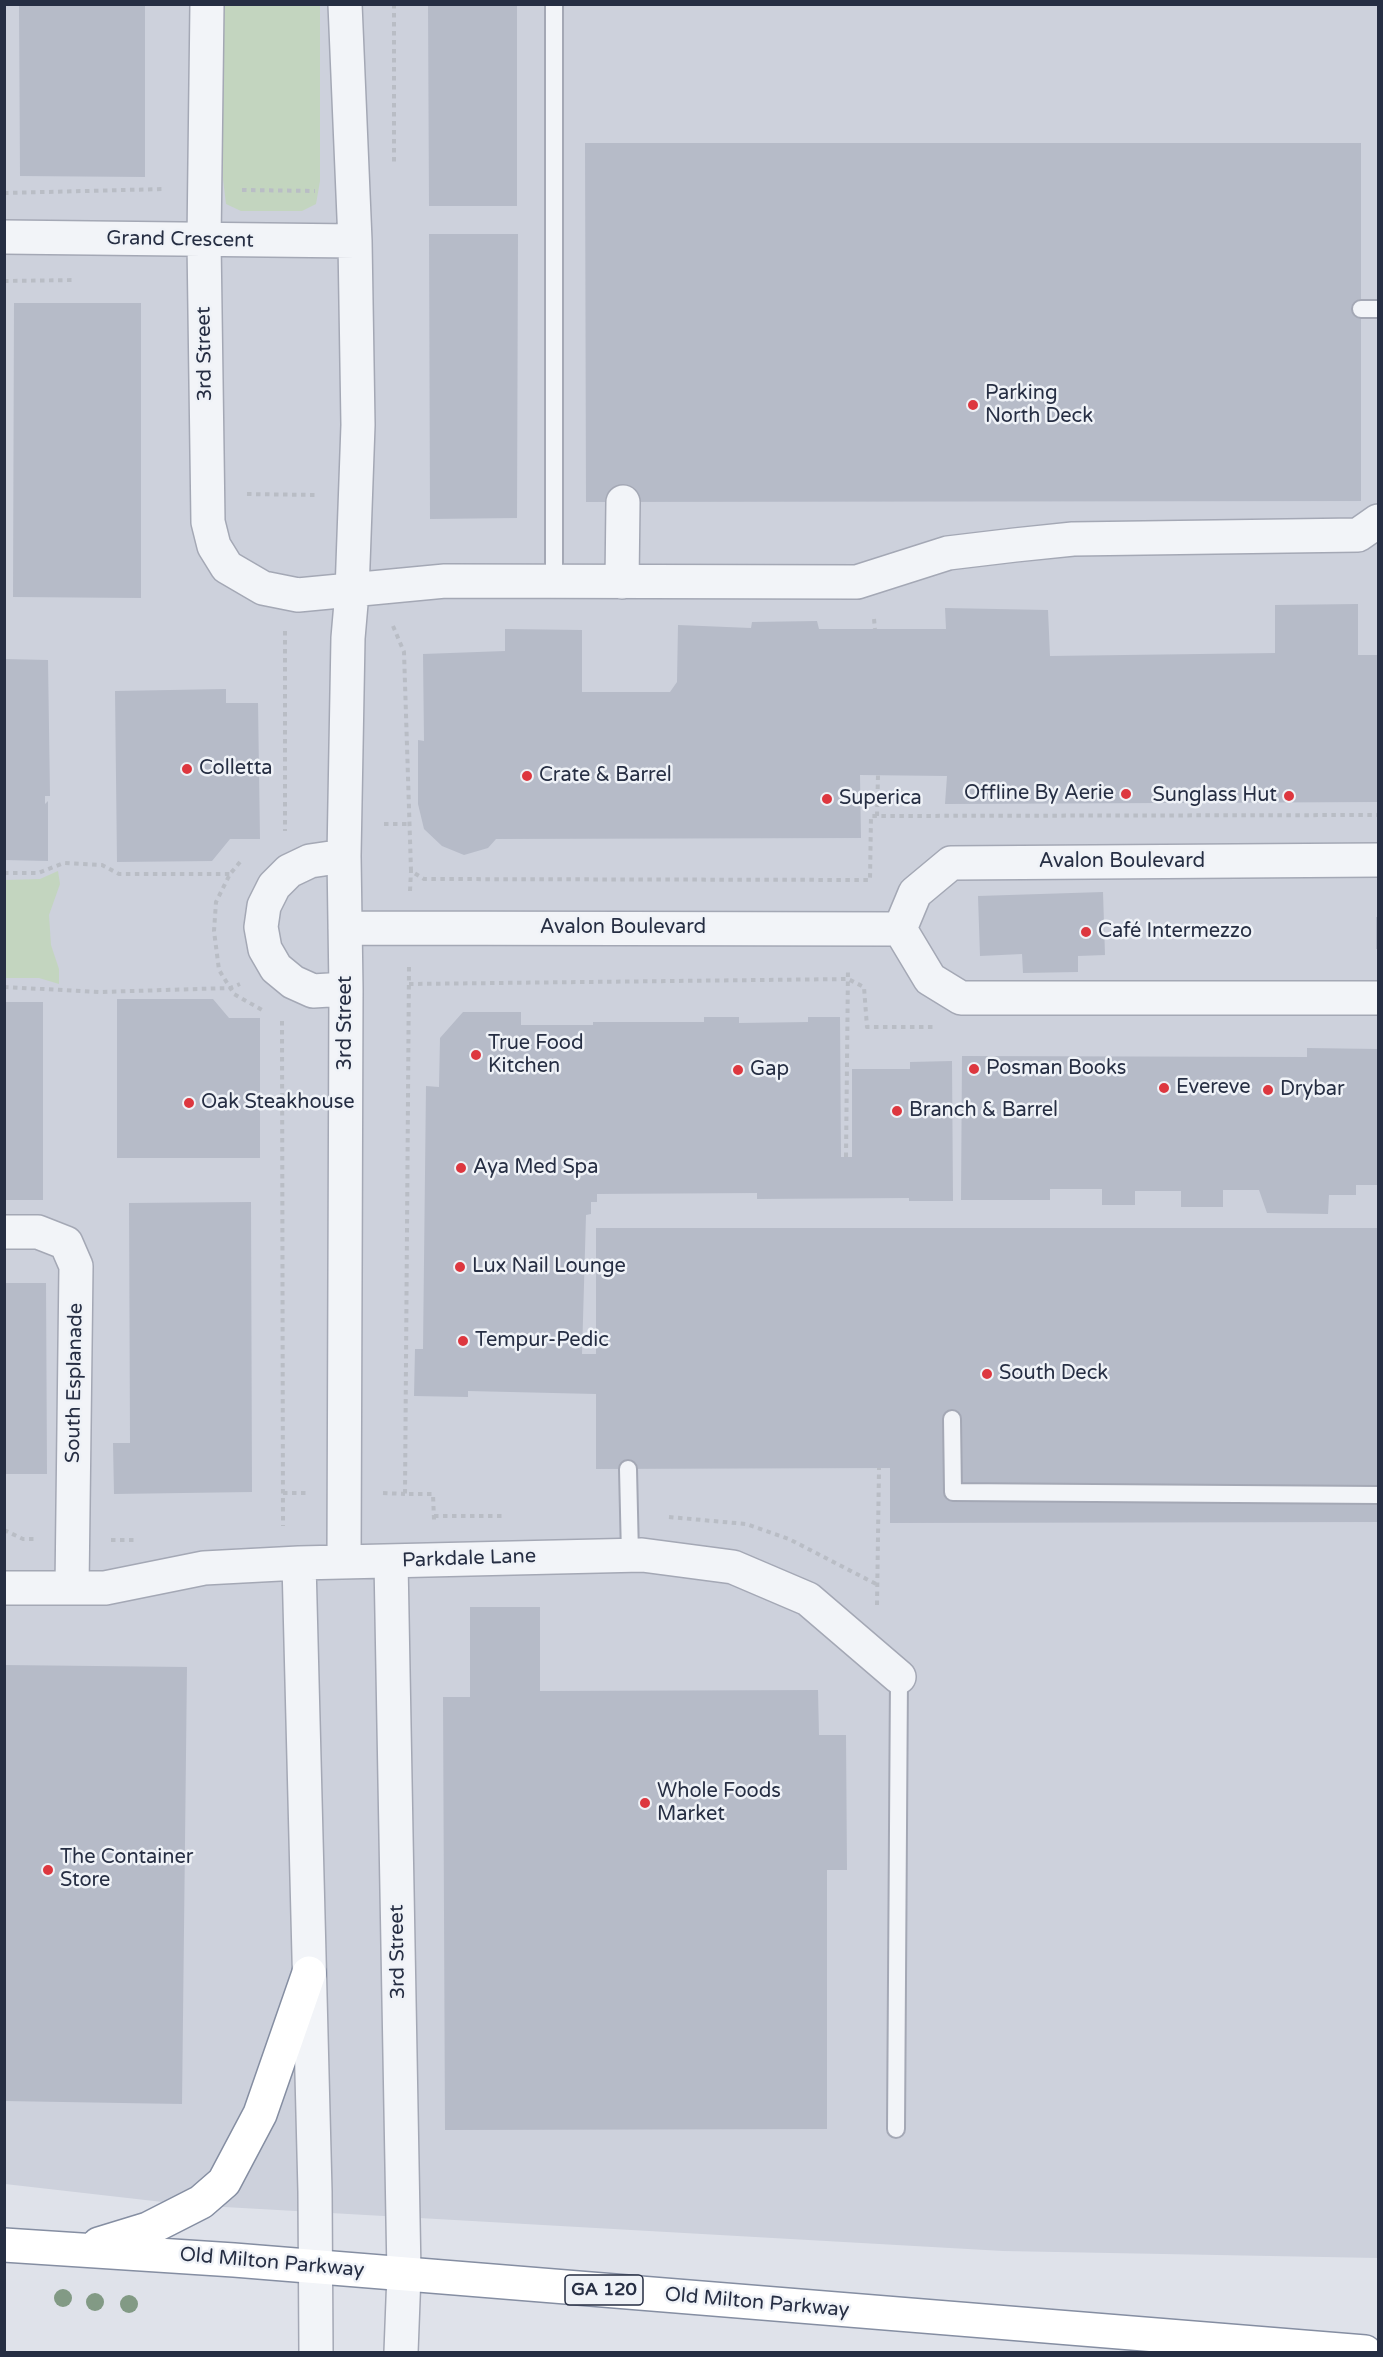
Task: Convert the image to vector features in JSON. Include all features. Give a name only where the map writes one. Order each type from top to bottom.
[{"type":"highway","points":[[81,2250],[148,2229],[201,2202],[224,2182],[260,2114],[309,1973]]},
{"type":"highway","name":"Old Milton Parkway","points":[[4,2245],[316,2267],[1365,2352]]},
{"type":"street","name":"3rd Street","points":[[207,4],[204,241],[208,522],[214,546],[227,567],[262,588],[298,596],[365,590]]},
{"type":"street","name":"3rd Street","points":[[344,1562],[346,989],[344,856],[348,638],[365,590],[355,495],[358,424],[355,241],[345,4]]},
{"type":"street","name":"Grand Crescent","points":[[4,237],[355,241]]},
{"type":"street","points":[[622,582],[623,502]]},
{"type":"street","points":[[365,590],[445,581],[857,582],[948,553],[1073,539],[1358,535],[1378,522]]},
{"type":"street","points":[[344,856],[310,861],[289,871],[274,886],[264,906],[261,927],[265,949],[276,968],[293,982],[313,991],[346,989]]},
{"type":"street","name":"Avalon Boulevard","points":[[345,928],[900,929],[915,893],[951,863],[1378,860]]},
{"type":"street","points":[[900,929],[930,980],[961,998],[1378,998]]},
{"type":"street","name":"South Esplanade","points":[[4,1232],[38,1232],[66,1243],[76,1266],[72,1588]]},
{"type":"street","name":"Parkdale Lane","points":[[4,1588],[105,1588],[204,1568],[299,1563],[630,1555],[733,1567],[808,1599],[899,1677]]},
{"type":"street","name":"3rd Street","points":[[390,1561],[404,2274],[402,2347]]},
{"type":"street","points":[[299,1563],[316,2345]]},
{"type":"lane","points":[[554,4],[554,581]]},
{"type":"lane","points":[[1361,309],[1378,309]]},
{"type":"lane","points":[[952,1419],[954,1492],[1378,1496]]},
{"type":"lane","points":[[628,1469],[630,1555]]},
{"type":"lane","points":[[896,2129],[899,1677]]},
{"type":"path","points":[[394,4],[394,178]]},
{"type":"path","points":[[208,494],[355,495]]},
{"type":"path","points":[[365,590],[404,652],[411,871],[405,1494],[433,1494],[435,1559]]},
{"type":"path","points":[[874,619],[875,629]]},
{"type":"path","points":[[285,625],[285,833]]},
{"type":"path","points":[[877,816],[878,775]]},
{"type":"path","points":[[411,871],[424,879],[870,880],[871,816],[1378,815]]},
{"type":"path","points":[[242,859],[230,874],[216,902],[214,931],[219,970],[234,994],[282,1020],[283,1530],[274,1530]]},
{"type":"path","points":[[4,873],[38,873],[64,863],[102,865],[118,874],[230,874],[274,886]]},
{"type":"path","points":[[846,1157],[849,929]]},
{"type":"path","points":[[4,987],[99,992],[230,988],[276,968]]},
{"type":"path","points":[[409,984],[848,980],[864,987],[867,1027],[939,1027]]},
{"type":"path","points":[[856,1640],[877,1607],[879,1468]]},
{"type":"path","points":[[4,1530],[23,1539],[140,1540]]},
{"type":"shaded area","points":[[5,5],[1378,5],[1378,2258],[1003,2251],[189,2205],[5,2184]]},
{"type":"green space","points":[[223,5],[320,5],[320,181],[316,204],[302,211],[241,211],[226,204],[223,179]]},
{"type":"green space","points":[[58,871],[60,884],[49,915],[51,945],[59,969],[59,984],[39,978],[5,978],[5,880],[40,879]]},
{"type":"building","points":[[19,4],[145,4],[145,177],[20,176]]},
{"type":"building","points":[[428,4],[517,4],[517,206],[429,206]]},
{"type":"building","name":"Parking North Deck","points":[[585,143],[1361,143],[1361,501],[586,502]]},
{"type":"building","points":[[429,234],[518,234],[517,518],[430,519]]},
{"type":"building","points":[[14,303],[141,303],[141,598],[13,597]]},
{"type":"building","points":[[1358,604],[1358,655],[1378,655],[1378,802],[945,804],[947,776],[860,775],[861,838],[496,839],[488,848],[464,855],[442,846],[424,829],[418,804],[418,740],[424,741],[423,654],[505,651],[505,629],[582,630],[582,692],[670,692],[677,682],[678,625],[751,628],[752,622],[817,621],[819,629],[946,629],[945,608],[1048,610],[1050,656],[1275,653],[1275,605]]},
{"type":"building","points":[[4,659],[48,660],[50,796],[45,796],[45,804],[48,801],[48,861],[4,860]]},
{"type":"building","points":[[226,689],[226,703],[258,703],[260,839],[230,839],[212,861],[117,862],[115,691]]},
{"type":"building","points":[[1103,892],[1105,955],[1078,956],[1078,972],[1023,973],[1022,954],[980,956],[978,896]]},
{"type":"building","points":[[1376,917],[1378,917],[1378,949],[1376,949]]},
{"type":"building","points":[[117,999],[213,999],[229,1018],[260,1018],[260,1158],[117,1158]]},
{"type":"building","points":[[4,1002],[43,1002],[43,1200],[4,1200]]},
{"type":"building","name":"South Deck","points":[[463,1012],[521,1012],[521,1025],[593,1025],[593,1022],[704,1022],[704,1017],[739,1017],[739,1023],[808,1022],[808,1017],[840,1017],[841,1157],[852,1157],[852,1069],[910,1069],[910,1062],[952,1061],[953,1201],[909,1201],[909,1198],[757,1199],[757,1193],[597,1194],[597,1202],[591,1202],[591,1214],[586,1215],[582,1354],[596,1354],[596,1228],[1378,1228],[1378,1522],[890,1523],[890,1468],[596,1469],[596,1394],[468,1391],[468,1397],[414,1396],[415,1349],[423,1349],[426,1086],[439,1087],[440,1038]]},
{"type":"building","points":[[1307,1048],[1378,1049],[1378,1185],[1356,1185],[1356,1195],[1329,1195],[1328,1214],[1267,1213],[1259,1190],[1223,1190],[1223,1207],[1181,1207],[1181,1191],[1135,1191],[1135,1205],[1102,1205],[1102,1189],[1050,1189],[1050,1200],[961,1200],[962,1056],[1307,1057]]},
{"type":"building","points":[[251,1202],[252,1492],[114,1494],[113,1443],[130,1443],[129,1203]]},
{"type":"building","points":[[4,1283],[46,1283],[47,1474],[4,1474]]},
{"type":"building","name":"Whole Foods Market","points":[[470,1607],[540,1607],[540,1691],[818,1690],[819,1735],[846,1735],[847,1870],[827,1870],[827,2129],[445,2130],[443,1697],[470,1697]]},
{"type":"building","points":[[4,1665],[187,1667],[182,2104],[4,2101]]},
{"type":"place","name":"Parking North Deck","points":[[973,405]]},
{"type":"place","name":"Colletta","points":[[187,769]]},
{"type":"place","name":"Crate & Barrel","points":[[527,776]]},
{"type":"place","name":"Offline By Aerie","points":[[1126,794]]},
{"type":"place","name":"Sunglass Hut","points":[[1289,796]]},
{"type":"place","name":"Superica","points":[[827,799]]},
{"type":"place","name":"Café Intermezzo","points":[[1086,932]]},
{"type":"place","name":"True Food Kitchen","points":[[476,1055]]},
{"type":"place","name":"Posman Books","points":[[974,1069]]},
{"type":"place","name":"Gap","points":[[738,1070]]},
{"type":"place","name":"Evereve","points":[[1164,1088]]},
{"type":"place","name":"Drybar","points":[[1268,1090]]},
{"type":"place","name":"Oak Steakhouse","points":[[189,1103]]},
{"type":"place","name":"Branch & Barrel","points":[[897,1111]]},
{"type":"place","name":"Aya Med Spa","points":[[461,1168]]},
{"type":"place","name":"Lux Nail Lounge","points":[[460,1267]]},
{"type":"place","name":"Tempur-Pedic","points":[[463,1341]]},
{"type":"place","name":"South Deck","points":[[987,1374]]},
{"type":"place","name":"Whole Foods Market","points":[[645,1803]]},
{"type":"place","name":"The Container Store","points":[[48,1870]]}]
